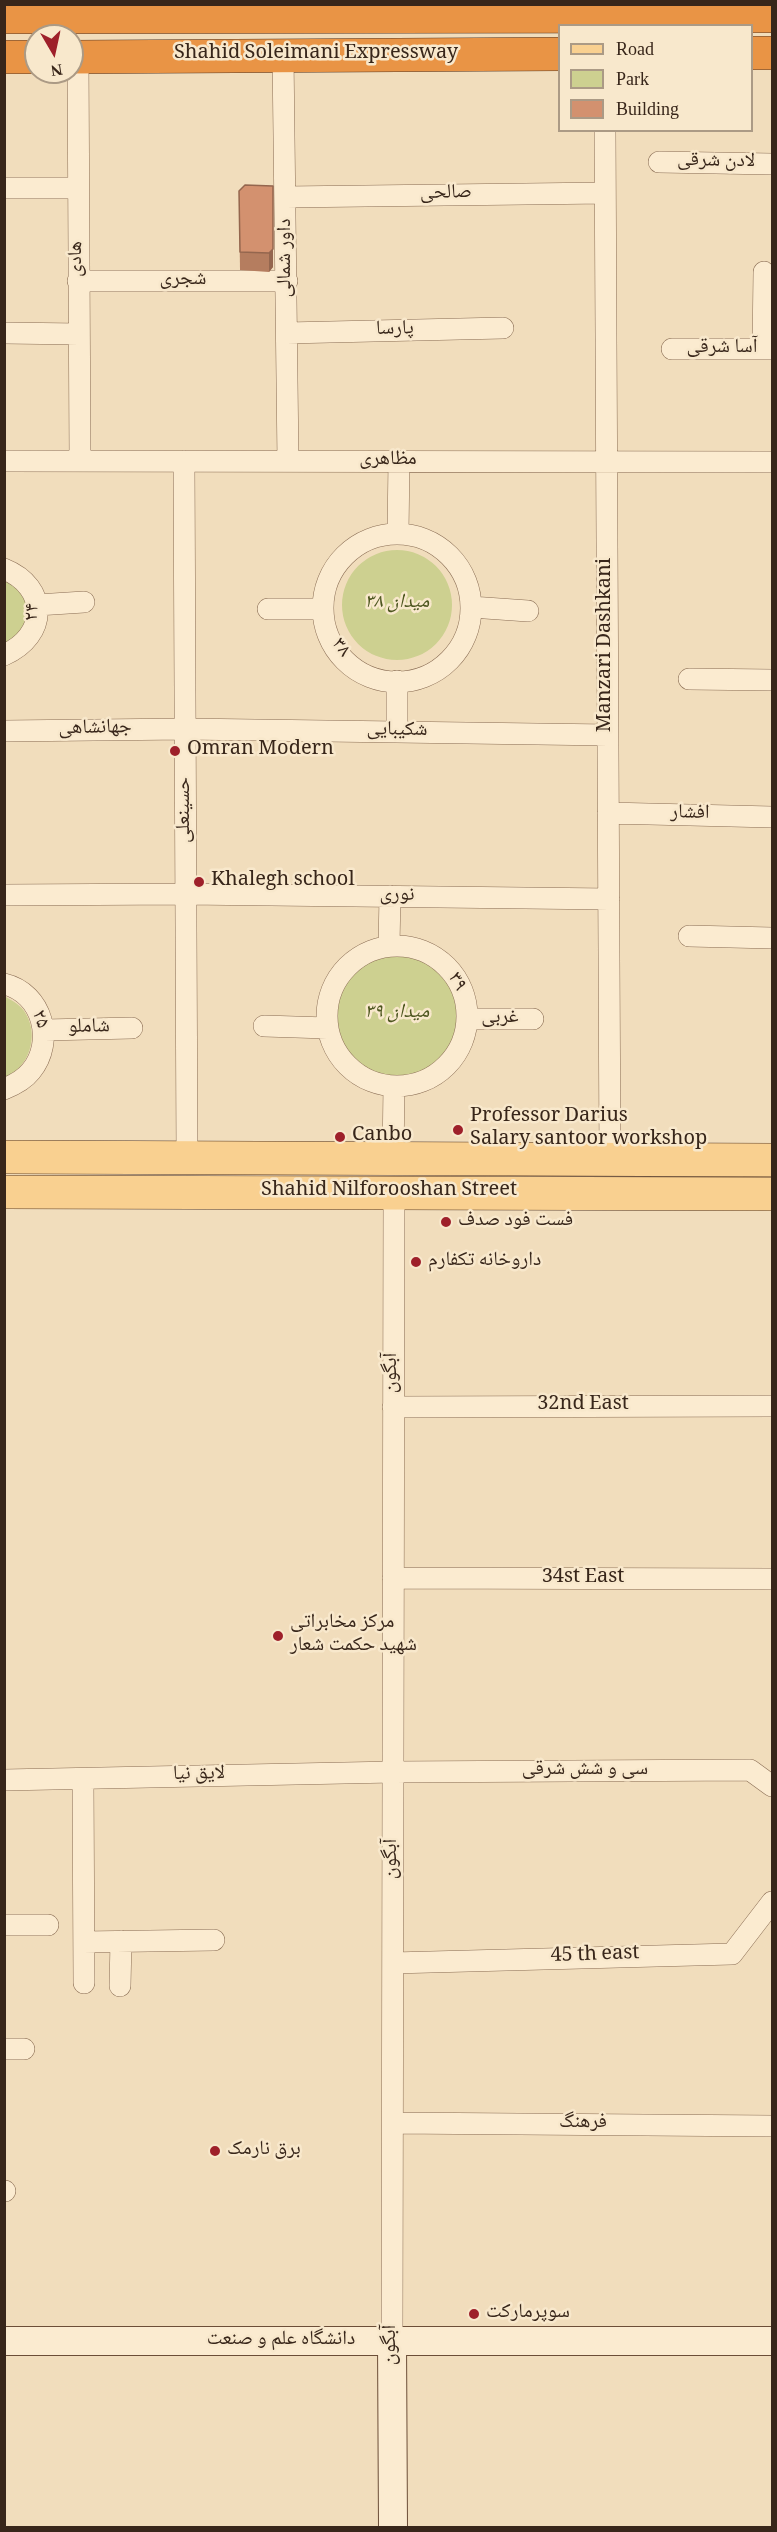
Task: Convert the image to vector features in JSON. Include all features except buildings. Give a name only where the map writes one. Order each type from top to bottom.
[{"type":"highway","name":"Shahid Soleimani Expressway","points":[[4,17],[190,11],[395,10],[608,10],[772,16]]},
{"type":"highway","points":[[753,53],[772,53]]},
{"type":"highway","name":"Shahid Soleimani Expressway","points":[[84,57],[558,54]]},
{"type":"highway","points":[[4,57],[24,57]]},
{"type":"main road","name":"Shahid Nilforooshan Street","points":[[4,1157],[772,1160]]},
{"type":"main road","points":[[393,1159],[394,1191]]},
{"type":"main road","name":"Shahid Nilforooshan Street","points":[[4,1192],[394,1191],[772,1194]]},
{"type":"main road","name":"دانشگاه علم و صنعت","points":[[4,2341],[772,2341]]},
{"type":"main road","points":[[344,2341],[381,2365],[393,2395]]},
{"type":"main road","name":"آبگون","points":[[392,2341],[393,2528]]},
{"type":"street","name":"داور شمالی","points":[[283,55],[288,461]]},
{"type":"street","name":"هادی","points":[[76,84],[80,461]]},
{"type":"street","name":"Manzari Dashkani","points":[[605,132],[610,1160]]},
{"type":"street","name":"لادن شرقی","points":[[659,162],[772,164]]},
{"type":"street","points":[[4,188],[78,188]]},
{"type":"street","name":"صالحی","points":[[286,197],[605,194]]},
{"type":"street","points":[[764,272],[768,349]]},
{"type":"street","name":"شجری","points":[[78,281],[287,281]]},
{"type":"street","name":"پارسا","points":[[287,333],[503,328]]},
{"type":"street","points":[[4,333],[79,334]]},
{"type":"street","name":"آسا شرقی","points":[[672,349],[768,349]]},
{"type":"street","name":"مظاهری","points":[[4,461],[772,462]]},
{"type":"street","points":[[398,533],[399,461]]},
{"type":"street","name":"حسینعلی","points":[[184,462],[187,1158]]},
{"type":"street","name":"۳۸","points":[[398,533],[420,537],[441,548],[457,564],[467,584],[471,607],[468,630],[457,650],[441,667],[420,678],[397,681],[374,678],[354,668],[337,652],[326,632],[322,609],[326,586],[336,565],[353,548],[374,537],[398,533]]},
{"type":"street","name":"۲۴","points":[[4,568],[26,582],[37,604],[34,630],[21,646],[4,655]]},
{"type":"street","points":[[37,604],[84,602]]},
{"type":"street","points":[[471,607],[528,611]]},
{"type":"street","points":[[268,609],[322,609]]},
{"type":"street","points":[[689,679],[772,680]]},
{"type":"street","points":[[397,681],[397,732]]},
{"type":"street","name":"جهانشاهی","points":[[4,731],[185,729]]},
{"type":"street","name":"شکیبایی","points":[[185,729],[608,735]]},
{"type":"street","name":"افشار","points":[[608,813],[772,817]]},
{"type":"street","name":"نوری","points":[[4,895],[186,894],[609,899]]},
{"type":"street","points":[[389,945],[390,896]]},
{"type":"street","points":[[688,936],[772,938]]},
{"type":"street","name":"۳۹","points":[[389,945],[424,952],[442,963],[460,988],[467,1019],[463,1040],[458,1050],[436,1075],[416,1084],[394,1086],[371,1082],[350,1069],[335,1051],[327,1028],[327,1006],[333,986],[345,968],[362,955],[389,945]]},
{"type":"street","name":"۲۵","points":[[4,984],[24,994],[36,1008],[45,1030],[40,1057],[32,1071],[19,1082],[4,1089]]},
{"type":"street","name":"غربی","points":[[467,1019],[532,1019]]},
{"type":"street","points":[[264,1026],[327,1028]]},
{"type":"street","name":"شاملو","points":[[45,1030],[132,1028]]},
{"type":"street","points":[[393,1159],[394,1086]]},
{"type":"street","name":"آبگون","points":[[392,2341],[394,1191]]},
{"type":"street","name":"32nd East","points":[[393,1407],[772,1406]]},
{"type":"street","name":"34st East","points":[[393,1578],[772,1579]]},
{"type":"street","name":"سی و شش شرقی","points":[[393,1773],[750,1770],[772,1786]]},
{"type":"street","name":"لایق نیا","points":[[4,1780],[393,1773]]},
{"type":"street","points":[[83,1779],[84,1983]]},
{"type":"street","name":"45 th east","points":[[393,1963],[732,1954],[772,1902]]},
{"type":"street","points":[[4,1925],[48,1925]]},
{"type":"street","points":[[84,1942],[214,1940]]},
{"type":"street","points":[[120,1986],[121,1941]]},
{"type":"street","name":"فرهنگ","points":[[393,2123],[772,2126]]},
{"type":"green space","name":"میدان ۳۸","points":[[397,550],[418,554],[436,566],[448,584],[452,605],[448,626],[436,644],[418,656],[397,660],[376,656],[358,644],[346,626],[342,605],[346,584],[358,566],[376,554]]},
{"type":"green space","points":[[5,572],[23,583],[34,623],[5,653]]},
{"type":"green space","name":"میدان ۳۹","points":[[410,949],[442,963],[467,1019],[452,1059],[394,1086],[335,1051],[333,986],[362,955]]},
{"type":"green space","points":[[4,996],[24,1011],[32,1032],[26,1059],[13,1073],[5,1077]]},
{"type":"place","name":"Omran Modern","points":[[175,751]]},
{"type":"place","name":"Khalegh school","points":[[199,882]]},
{"type":"place","name":"Professor Darius Salary santoor workshop","points":[[458,1130]]},
{"type":"place","name":"Canbo","points":[[340,1137]]},
{"type":"place","name":"فست فود صدف","points":[[446,1222]]},
{"type":"place","name":"داروخانه تکفارم","points":[[416,1262]]},
{"type":"place","name":"مرکز مخابراتی شهید حکمت شعار","points":[[278,1636]]},
{"type":"place","name":"برق نارمک","points":[[215,2151]]},
{"type":"place","name":"سوپرمارکت","points":[[474,2314]]}]
